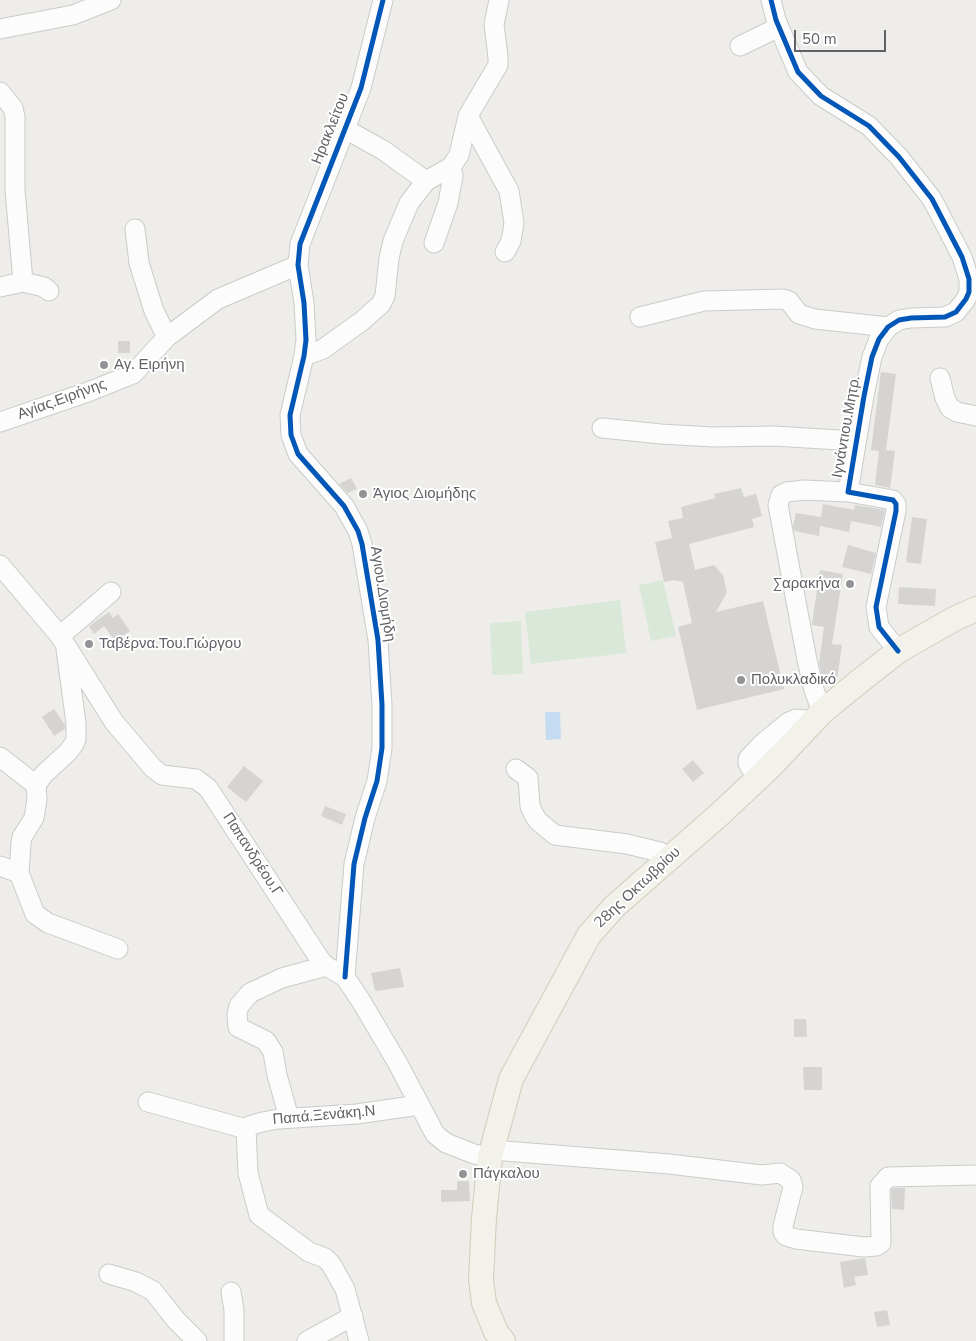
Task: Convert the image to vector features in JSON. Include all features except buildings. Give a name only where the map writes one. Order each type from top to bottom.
[{"type":"main road","name":"28ης Οκτωβρίου","points":[[503,1341],[496,1332],[484,1302],[481,1280],[484,1218],[491,1154],[511,1079],[589,935],[615,906],[757,779],[818,716],[898,652],[954,619],[976,609]]},
{"type":"street","points":[[0,28],[74,15],[110,0]]},
{"type":"street","name":"Ηρακλείτου","points":[[298,265],[300,244],[361,88],[383,0]]},
{"type":"street","points":[[304,356],[323,349],[362,322],[381,304],[385,296],[389,258],[393,242],[409,203],[426,181],[451,167],[459,155],[468,116],[498,64],[494,24],[499,0]]},
{"type":"street","points":[[640,318],[704,301],[783,299],[789,301],[799,314],[815,319],[888,327],[899,320],[945,316],[956,312],[962,306],[969,292],[969,257],[932,199],[899,157],[869,126],[821,96],[798,72],[771,0]]},
{"type":"street","points":[[740,46],[780,27]]},
{"type":"street","points":[[0,92],[13,108],[16,117],[7,190],[23,282]]},
{"type":"street","points":[[468,116],[509,191],[514,223],[511,241],[505,252]]},
{"type":"street","points":[[345,129],[382,150],[426,181]]},
{"type":"street","points":[[434,243],[448,203],[453,176],[451,167]]},
{"type":"street","points":[[135,229],[139,263],[154,311],[167,337]]},
{"type":"street","name":"Αγίας.Ειρήνης","points":[[0,422],[88,392],[133,374],[167,337],[218,299],[298,265]]},
{"type":"street","name":"Αγιου.Διομήδη","points":[[298,265],[306,325],[304,356],[290,415],[290,435],[298,454],[344,506],[358,531],[362,544],[378,640],[382,705],[382,748],[378,781],[354,864],[345,978]]},
{"type":"street","points":[[0,287],[23,282],[49,291]]},
{"type":"street","name":"Ιγνάντιου.Μητρ.","points":[[888,327],[879,339],[872,357],[848,492],[892,500],[896,504],[876,607],[879,626],[898,652]]},
{"type":"street","points":[[940,378],[945,398],[950,408],[957,412],[976,416]]},
{"type":"street","points":[[602,428],[713,437],[774,436],[856,441]]},
{"type":"street","points":[[818,716],[778,505],[781,495],[787,492],[804,490],[848,492]]},
{"type":"street","name":"Παπανδρέου.Γ","points":[[0,565],[63,641],[114,722],[153,768],[162,775],[196,779],[208,788],[321,961],[345,978],[361,1001],[397,1062],[432,1130],[440,1139],[456,1147],[491,1154],[669,1164],[762,1175],[780,1173],[791,1180],[793,1187],[783,1226],[783,1232],[786,1236],[796,1239],[864,1247],[876,1246],[881,1243],[880,1186],[888,1177],[976,1175]]},
{"type":"street","points":[[111,592],[63,641],[76,723],[76,739],[68,752],[44,774],[36,785],[37,799],[34,818],[22,838],[19,873],[35,914],[48,923],[118,949]]},
{"type":"street","points":[[0,757],[36,785]]},
{"type":"street","points":[[516,769],[528,778],[530,806],[533,813],[555,835],[627,844],[660,852],[670,858]]},
{"type":"street","points":[[0,866],[19,873]]},
{"type":"street","points":[[289,1118],[277,1076],[273,1052],[266,1041],[238,1027],[237,1014],[239,1006],[250,994],[282,978],[326,966]]},
{"type":"street","points":[[148,1102],[246,1129],[248,1173],[259,1215],[309,1252],[328,1260],[345,1289],[359,1341]]},
{"type":"street","name":"Παπά.Ξενάκη.Ν","points":[[246,1129],[249,1126],[262,1122],[289,1118],[357,1114],[419,1105]]},
{"type":"street","points":[[109,1274],[136,1282],[153,1290],[176,1320],[197,1341]]},
{"type":"street","points":[[231,1292],[234,1305],[234,1341]]},
{"type":"street","points":[[307,1341],[353,1316]]},
{"type":"street","points":[[176,1320],[176,1341]]},
{"type":"green space","points":[[663,580],[676,636],[651,641],[639,585]]},
{"type":"green space","points":[[620,600],[626,653],[531,664],[525,612]]},
{"type":"green space","points":[[521,621],[523,674],[492,675],[490,623]]},
{"type":"water","points":[[545,712],[560,712],[561,739],[546,740]]},
{"type":"cycle path","points":[[345,977],[354,864],[365,818],[377,781],[382,748],[382,705],[378,640],[362,544],[358,531],[344,506],[298,454],[291,435],[290,415],[306,340],[304,303],[298,265],[300,244],[361,88],[383,0]]},
{"type":"cycle path","points":[[771,0],[776,20],[798,72],[821,96],[869,126],[899,157],[932,199],[962,257],[969,279],[969,292],[956,312],[945,317],[899,320],[888,327],[879,339],[872,357],[864,396],[848,492],[893,500],[896,504],[876,607],[879,627],[898,651]]},
{"type":"place","name":"Αγ. Ειρήνη","points":[[104,365]]},
{"type":"place","name":"Άγιος Διομήδης","points":[[363,494]]},
{"type":"place","name":"Σαρακήνα","points":[[850,584]]},
{"type":"place","name":"Ταβέρνα.Του.Γιώργου","points":[[89,644]]},
{"type":"place","name":"Πολυκλαδικό","points":[[741,680]]},
{"type":"place","name":"Πάγκαλου","points":[[463,1174]]}]
